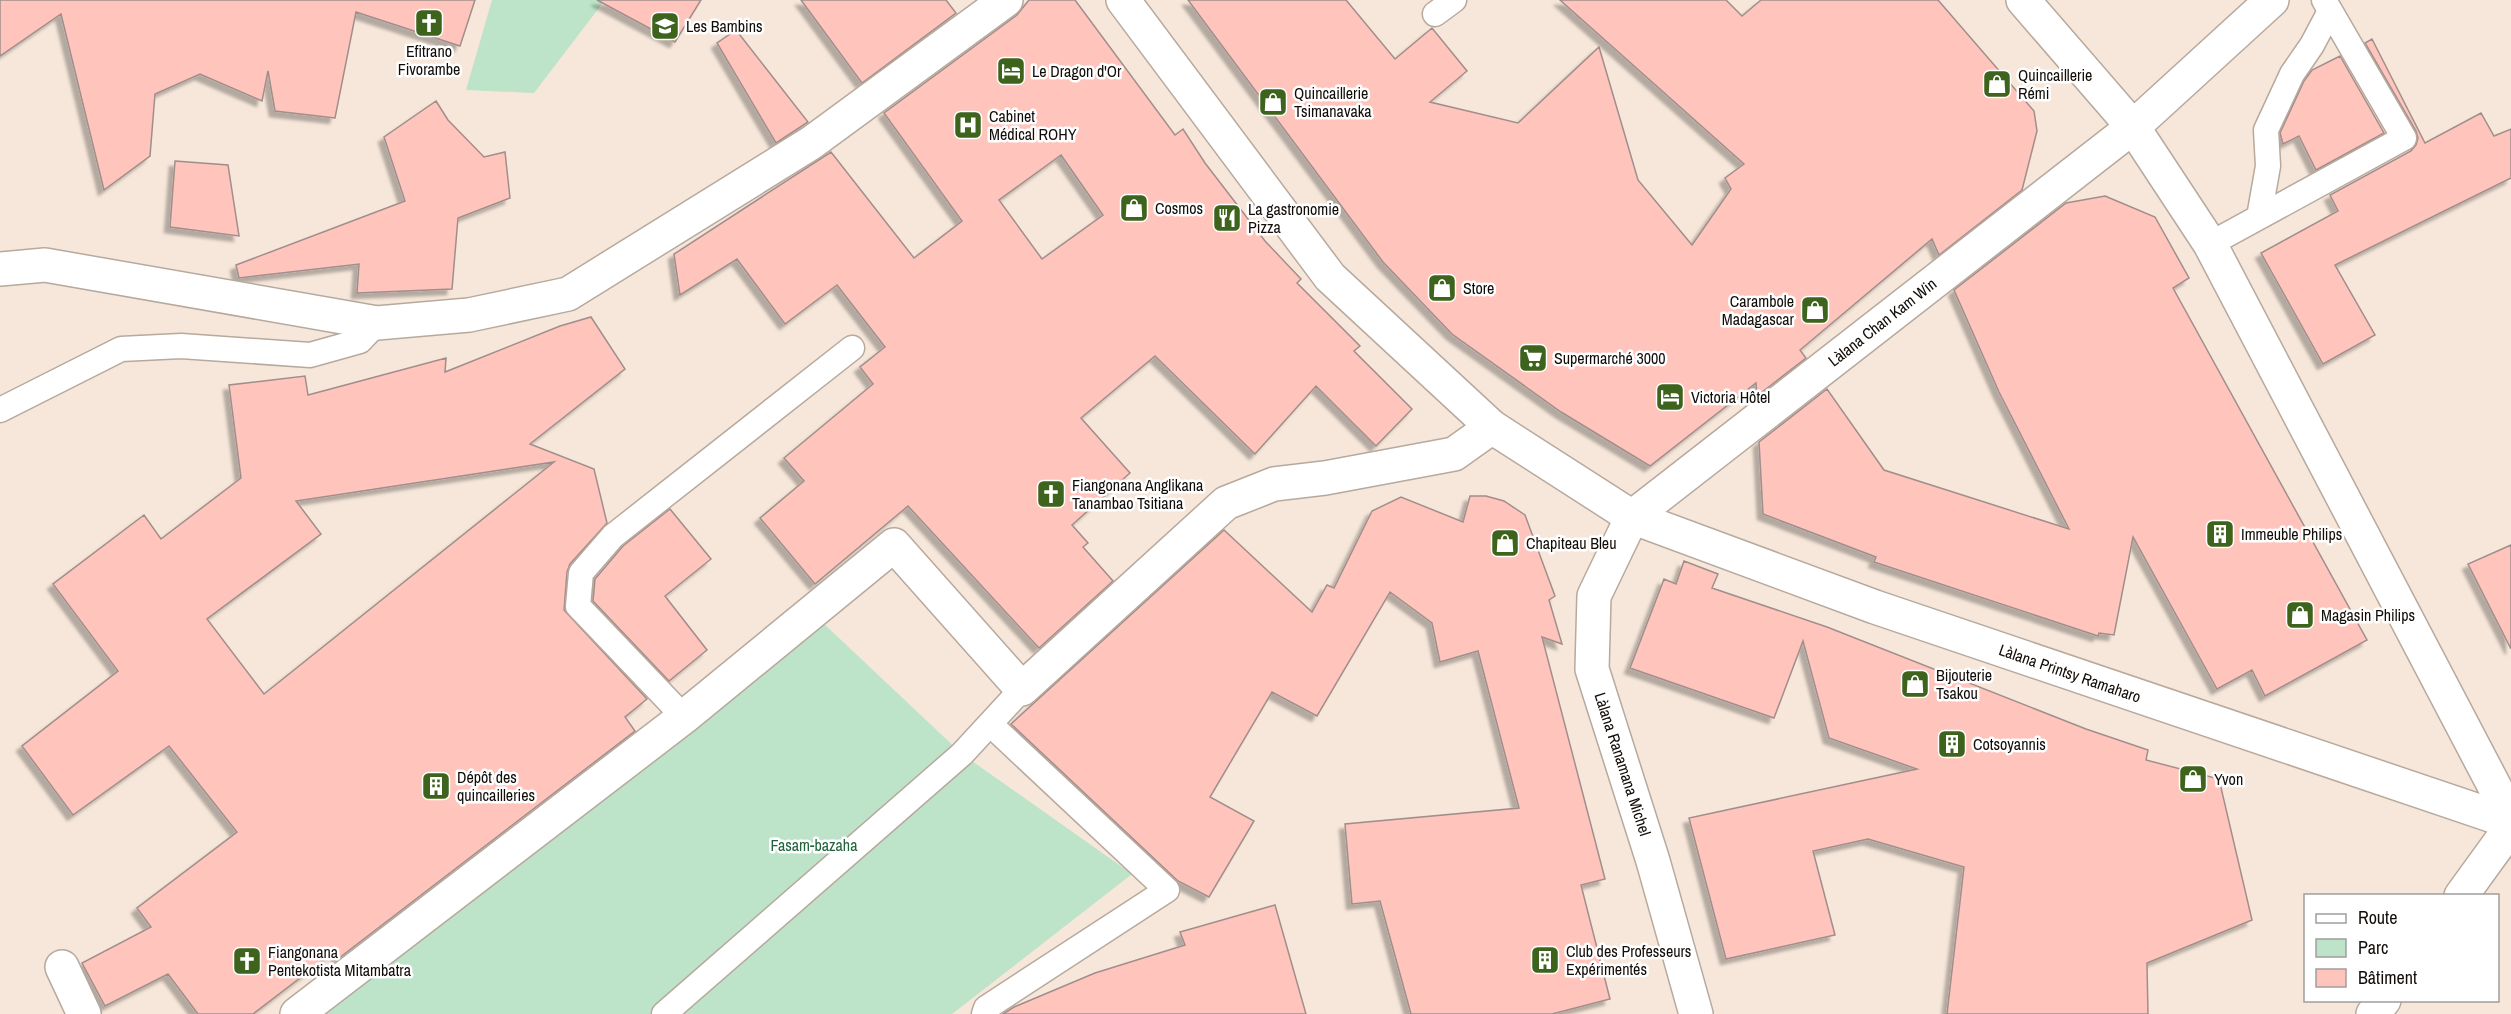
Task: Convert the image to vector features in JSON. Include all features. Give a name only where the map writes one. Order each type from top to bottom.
[{"type":"street","points":[[0,269],[45,265],[377,323],[469,315],[568,294],[811,143],[1006,0]]},
{"type":"street","name":"Làlana Printsy Ramaharo","points":[[1124,0],[1330,277],[1492,427],[1632,518],[1875,607],[2511,820]]},
{"type":"street","points":[[2022,0],[2133,127],[2210,244],[2511,820]]},
{"type":"street","name":"Làlana Chan Kam Win","points":[[1632,518],[2133,127],[2272,0]]},
{"type":"street","points":[[297,1014],[684,717],[894,545],[1022,689],[1226,503],[1274,484],[1325,478],[1454,454],[1492,427]]},
{"type":"street","name":"Làlana Ranamana Michel","points":[[1632,518],[1594,596],[1592,669],[1653,861],[1696,1014]]},
{"type":"street","points":[[2462,894],[2511,827]]},
{"type":"street","points":[[62,967],[84,1014]]},
{"type":"street","points":[[2373,1014],[2382,1002]]},
{"type":"lane","points":[[2259,217],[2268,166],[2266,130],[2292,74],[2312,45],[2327,5]]},
{"type":"lane","points":[[2210,244],[2404,138],[2327,5]]},
{"type":"lane","points":[[0,410],[121,349],[181,346],[310,355],[360,340],[377,323]]},
{"type":"lane","points":[[684,717],[578,606],[580,573],[613,536],[852,348]]},
{"type":"lane","points":[[664,1014],[962,754],[1022,689]]},
{"type":"lane","points":[[984,1014],[986,1008],[1167,891],[990,724]]},
{"type":"green space","points":[[492,0],[605,0],[534,93],[466,90]]},
{"type":"green space","name":"Fasam-bazaha","points":[[823,623],[962,754],[1132,874],[952,1014],[322,1014]]},
{"type":"building","points":[[0,0],[475,0],[460,46],[356,12],[335,118],[275,111],[268,71],[262,101],[200,74],[155,94],[150,156],[104,190],[61,14],[0,56]]},
{"type":"building","name":"Les Bambins","points":[[597,0],[701,0],[675,42]]},
{"type":"building","points":[[801,0],[946,0],[956,13],[862,83]]},
{"type":"building","points":[[1029,0],[1075,0],[1175,135],[1183,129],[1205,163],[1265,241],[1301,279],[1297,283],[1360,346],[1354,351],[1412,409],[1376,446],[1316,386],[1255,454],[1155,356],[1081,418],[1130,473],[1072,525],[1088,543],[1083,547],[1113,581],[1039,648],[908,506],[815,584],[760,518],[804,481],[784,458],[873,384],[860,367],[885,347],[837,285],[785,324],[737,259],[680,295],[674,254],[831,152],[914,258],[962,221],[884,113],[1017,15]],"holes":[[[1061,155],[1103,215],[1042,259],[999,200]]]},
{"type":"building","points":[[1188,0],[1346,0],[1395,59],[1432,28],[1467,71],[1430,102],[1518,123],[1599,47],[1638,180],[1692,245],[1731,189],[1725,178],[1744,164],[1560,0],[1726,0],[1742,16],[1761,0],[1938,0],[2034,111],[2037,131],[2022,190],[1939,255],[1932,239],[1800,350],[1806,358],[1757,396],[1756,383],[1650,466],[1561,412],[1452,334],[1383,262]]},
{"type":"building","points":[[736,30],[808,122],[776,143],[717,43]]},
{"type":"building","points":[[2372,39],[2425,143],[2481,113],[2494,136],[2511,129],[2511,178],[2335,265],[2375,335],[2323,364],[2261,253],[2338,211],[2330,195],[2411,151],[2416,145],[2418,138],[2416,131],[2365,43]]},
{"type":"building","points":[[2340,56],[2384,133],[2316,170],[2299,136],[2283,144],[2280,133],[2304,81],[2312,70]]},
{"type":"building","points":[[436,101],[448,120],[484,157],[505,152],[510,198],[458,218],[452,289],[357,293],[359,264],[239,278],[236,265],[405,201],[384,137]]},
{"type":"building","points":[[175,161],[228,165],[239,236],[170,227]]},
{"type":"building","points":[[2105,196],[2155,217],[2189,278],[2173,288],[2367,640],[2265,696],[2252,670],[2217,689],[2133,537],[2114,635],[2099,633],[2098,636],[1874,562],[1876,557],[1763,514],[1759,442],[1827,389],[1884,470],[2069,529],[1999,392],[1954,290],[2066,203]]},
{"type":"building","points":[[591,317],[625,369],[530,444],[594,469],[607,523],[570,564],[567,572],[564,610],[647,699],[625,717],[635,731],[339,958],[334,952],[253,1014],[198,1014],[168,974],[105,1006],[82,963],[151,927],[137,908],[237,832],[169,746],[73,815],[22,746],[118,671],[53,584],[144,515],[161,539],[241,478],[229,385],[305,376],[308,395],[446,358],[445,372],[560,326]],"holes":[[[554,462],[264,694],[207,619],[321,534],[296,501]]]},
{"type":"building","points":[[1470,496],[1486,496],[1504,501],[1525,515],[1555,596],[1549,600],[1562,644],[1542,637],[1605,879],[1581,885],[1610,999],[1552,1014],[1411,1014],[1380,901],[1352,904],[1345,824],[1519,808],[1478,651],[1440,662],[1432,623],[1390,592],[1317,716],[1272,692],[1210,797],[1254,821],[1209,897],[1178,881],[1011,724],[1224,530],[1312,612],[1327,585],[1334,588],[1372,511],[1401,497],[1463,522]]},
{"type":"building","points":[[670,509],[711,559],[665,596],[707,650],[669,681],[593,601],[595,579],[623,546]]},
{"type":"building","points":[[2511,545],[2511,649],[2468,564]]},
{"type":"building","points":[[1684,561],[1718,574],[1712,588],[1827,627],[2086,729],[2148,750],[2146,760],[2219,779],[2252,920],[2147,963],[2148,1014],[1947,1014],[1964,867],[1868,839],[1813,851],[1835,935],[1726,959],[1689,818],[1917,769],[1829,738],[1803,641],[1774,718],[1630,668],[1664,579],[1676,584]]},
{"type":"building","points":[[1275,905],[1306,1014],[1003,1014],[1014,1007],[1095,973],[1185,945],[1180,932]]},
{"type":"place","name":"Efitrano Fivorambe","points":[[429,23]]},
{"type":"place","name":"Les Bambins","points":[[665,26]]},
{"type":"place","name":"Le Dragon d'Or","points":[[1011,71]]},
{"type":"place","name":"Quincaillerie Rémi","points":[[1997,84]]},
{"type":"place","name":"Quincaillerie Tsimanavaka","points":[[1273,102]]},
{"type":"place","name":"Cabinet Médical ROHY","points":[[968,125]]},
{"type":"place","name":"Cosmos","points":[[1134,208]]},
{"type":"place","name":"La gastronomie Pizza","points":[[1227,218]]},
{"type":"place","name":"Store","points":[[1442,288]]},
{"type":"place","name":"Carambole Madagascar","points":[[1815,310]]},
{"type":"place","name":"Supermarché 3000","points":[[1533,358]]},
{"type":"place","name":"Victoria Hôtel","points":[[1670,397]]},
{"type":"place","name":"Fiangonana Anglikana Tanambao Tsitiana","points":[[1051,494]]},
{"type":"place","name":"Immeuble Philips","points":[[2220,534]]},
{"type":"place","name":"Chapiteau Bleu","points":[[1505,543]]},
{"type":"place","name":"Magasin Philips","points":[[2300,615]]},
{"type":"place","name":"Bijouterie Tsakou","points":[[1915,684]]},
{"type":"place","name":"Cotsoyannis","points":[[1952,744]]},
{"type":"place","name":"Yvon","points":[[2193,779]]},
{"type":"place","name":"Dépôt des quincailleries","points":[[436,786]]},
{"type":"place","name":"Club des Professeurs Expérimentés","points":[[1545,960]]},
{"type":"place","name":"Fiangonana Pentekotista Mitambatra","points":[[247,961]]}]
